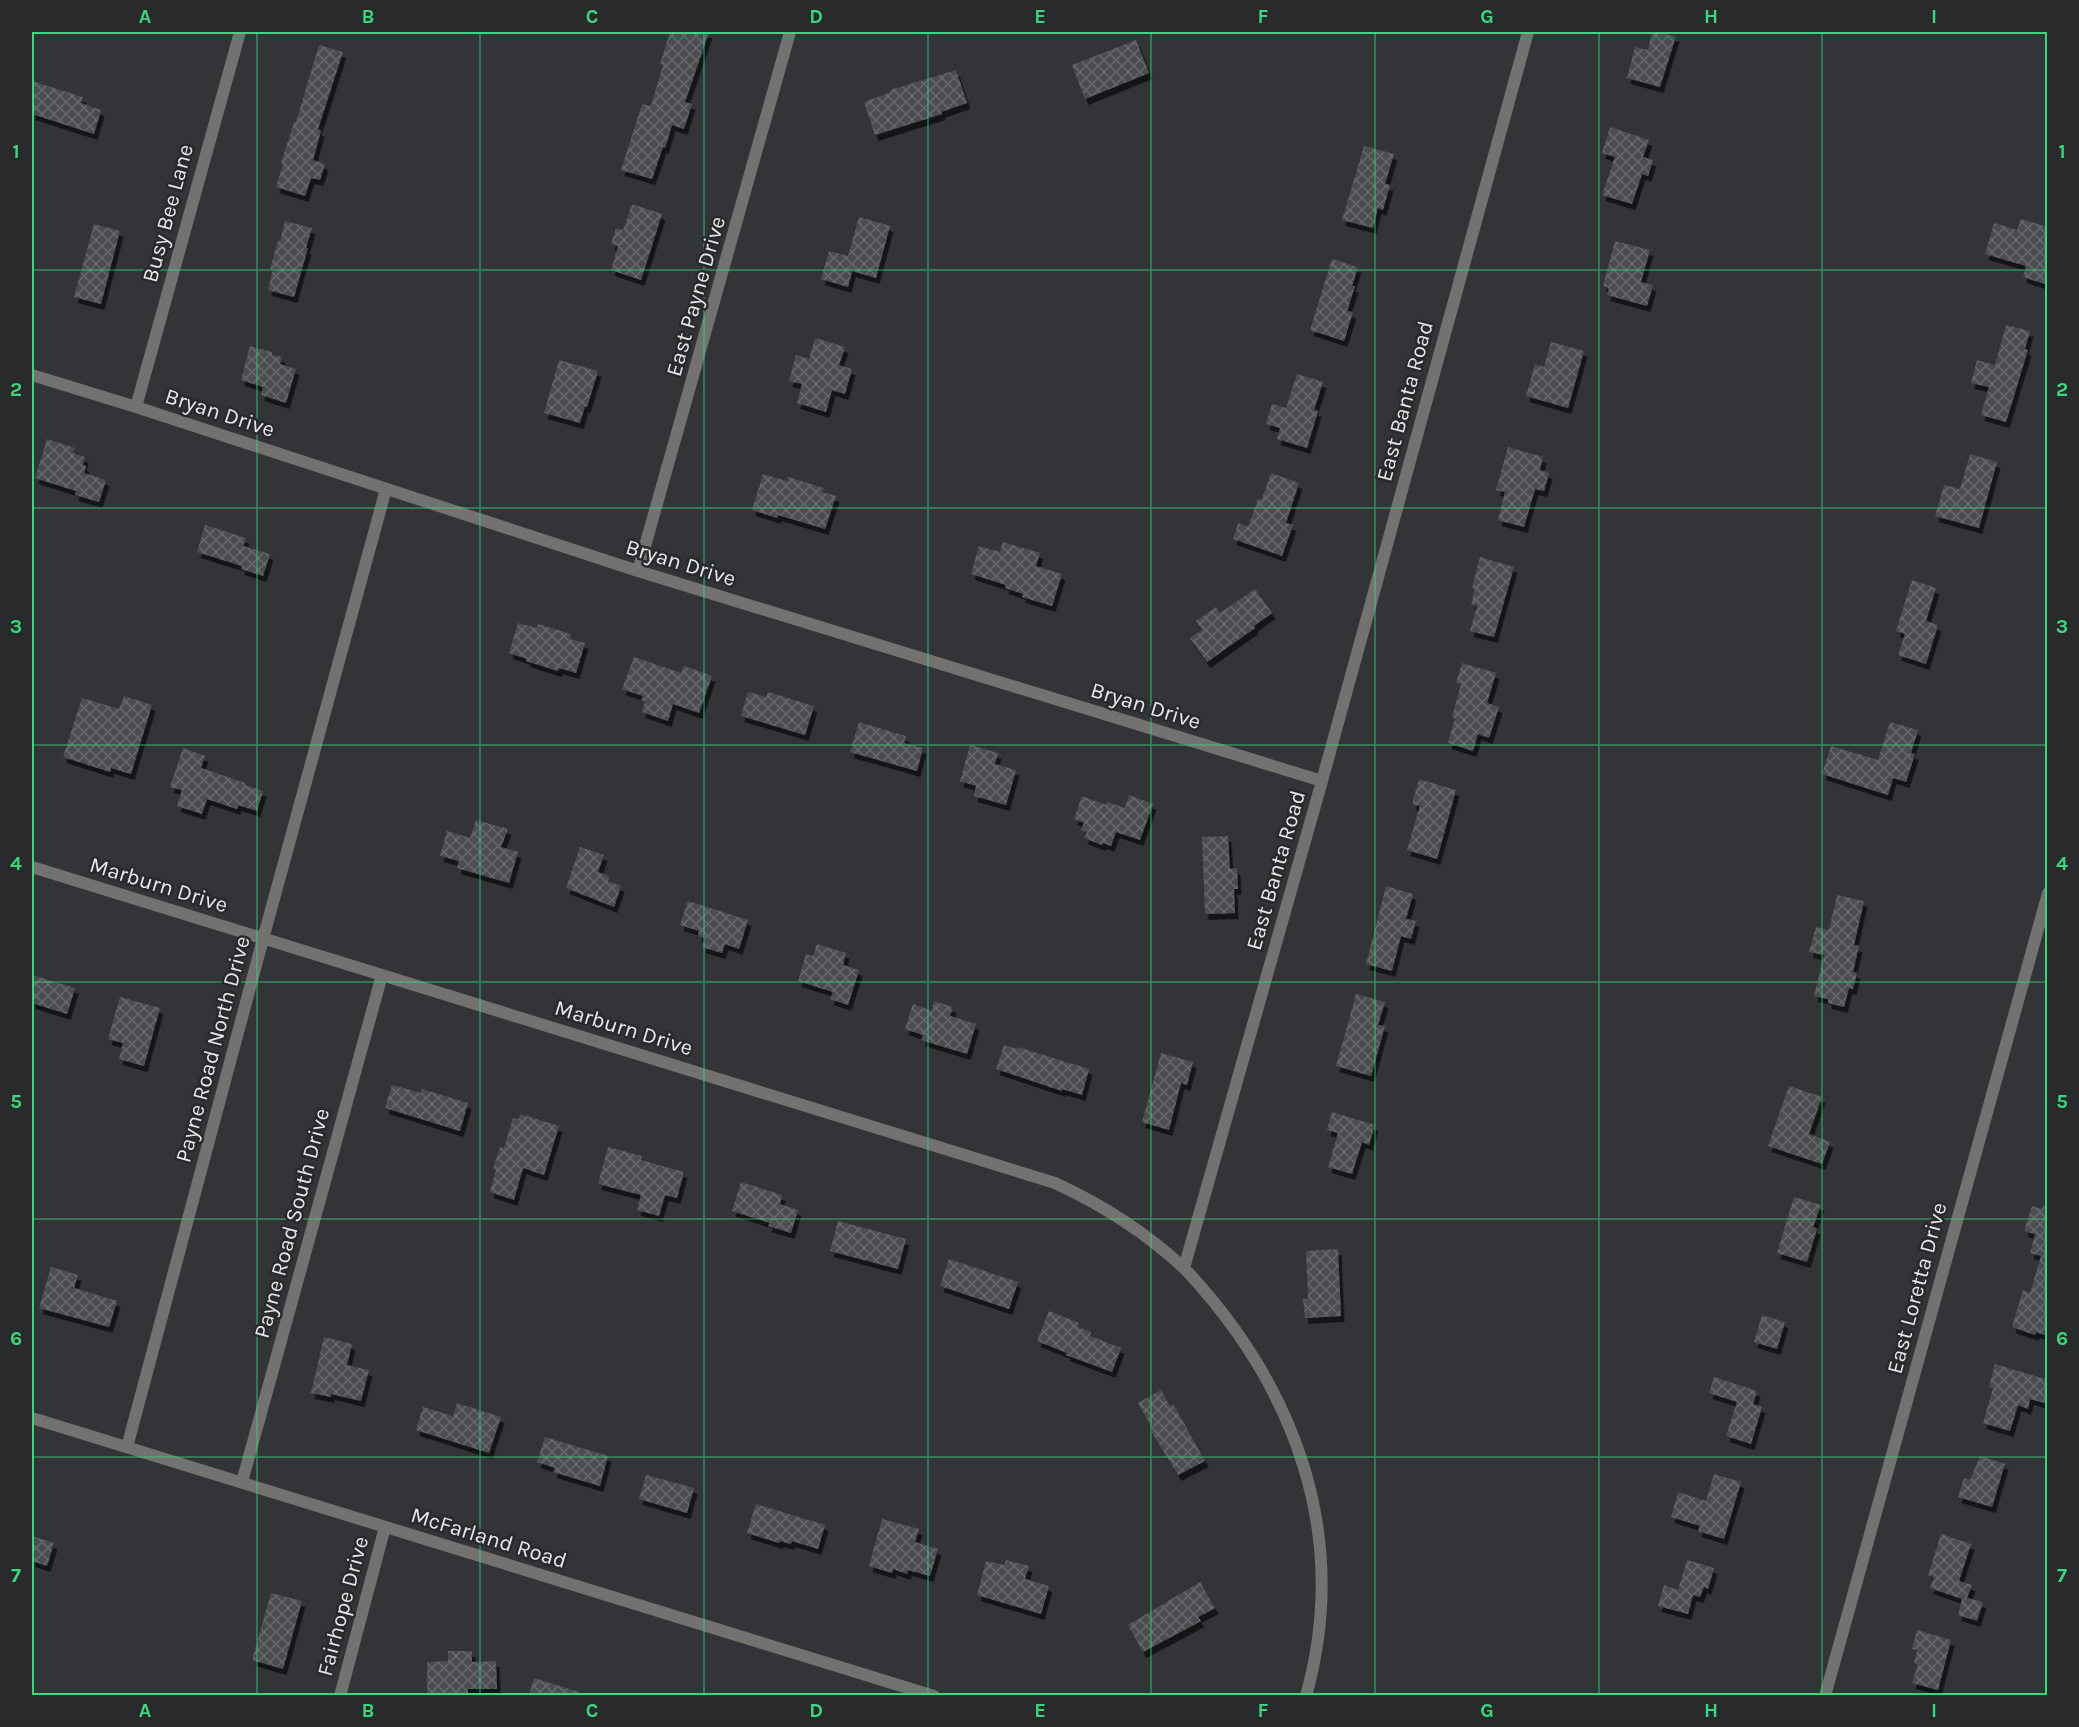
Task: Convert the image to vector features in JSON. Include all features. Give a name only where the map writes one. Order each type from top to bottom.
[{"type":"street","name":"Busy Bee Lane","points":[[136,406],[240,32]]},
{"type":"street","name":"East Payne Drive","points":[[638,571],[790,32]]},
{"type":"street","name":"East Banta Road","points":[[1184,1268],[1322,781],[1528,32]]},
{"type":"street","name":"Bryan Drive","points":[[32,375],[136,406],[638,571],[1322,781]]},
{"type":"street","name":"Payne Road North Drive","points":[[127,1447],[386,489]]},
{"type":"street","name":"Marburn Drive","points":[[32,867],[1055,1183],[1090,1199],[1123,1219],[1184,1268]]},
{"type":"street","name":"East Loretta Drive","points":[[1825,1695],[2048,892]]},
{"type":"street","name":"Payne Road South Drive","points":[[242,1482],[382,975]]},
{"type":"street","points":[[1184,1268],[1210,1296],[1259,1366],[1281,1407],[1305,1468],[1319,1542],[1321,1608],[1317,1645],[1306,1695]]},
{"type":"street","name":"McFarland Road","points":[[32,1418],[934,1695]]},
{"type":"street","name":"Fairhope Drive","points":[[340,1695],[385,1527]]},
{"type":"building","points":[[670,32],[709,32],[685,102],[692,104],[684,129],[672,125],[652,179],[621,170],[642,104],[651,106]]},
{"type":"building","points":[[1652,32],[1676,36],[1660,87],[1627,78],[1635,47],[1648,50]]},
{"type":"building","points":[[1136,40],[1149,73],[1085,99],[1072,65]]},
{"type":"building","points":[[319,45],[343,52],[318,129],[321,131],[313,160],[325,164],[320,180],[311,178],[305,196],[276,187],[283,164],[281,163]]},
{"type":"building","points":[[956,70],[967,103],[941,112],[942,114],[875,135],[864,102],[891,92],[890,90]]},
{"type":"building","points":[[32,81],[83,97],[81,103],[101,110],[94,134],[32,114]]},
{"type":"building","points":[[1610,127],[1649,140],[1643,157],[1653,160],[1648,176],[1642,174],[1632,204],[1602,195],[1615,157],[1602,153]]},
{"type":"building","points":[[1364,146],[1394,154],[1385,184],[1390,185],[1383,210],[1378,208],[1373,228],[1342,220]]},
{"type":"building","points":[[632,204],[662,214],[641,280],[611,270],[618,246],[611,244],[616,228],[623,230]]},
{"type":"building","points":[[859,217],[890,226],[876,278],[852,271],[848,287],[821,279],[829,251],[848,256]]},
{"type":"building","points":[[2021,219],[2048,227],[2048,285],[2023,277],[2026,266],[1985,254],[1994,223],[2017,230]]},
{"type":"building","points":[[285,221],[312,228],[294,297],[268,290],[273,270],[270,269]]},
{"type":"building","points":[[94,224],[120,231],[101,304],[74,297]]},
{"type":"building","points":[[1615,241],[1650,250],[1641,282],[1653,285],[1647,306],[1607,295],[1609,288],[1603,286]]},
{"type":"building","points":[[1332,259],[1358,267],[1347,311],[1353,312],[1344,341],[1310,330]]},
{"type":"building","points":[[2006,325],[2030,331],[2025,349],[2028,350],[2006,422],[1981,415],[1989,387],[1971,383],[1977,360],[1995,365]]},
{"type":"building","points":[[815,338],[845,347],[839,365],[852,369],[845,394],[832,390],[826,412],[797,403],[802,384],[789,381],[796,355],[809,359]]},
{"type":"building","points":[[1551,342],[1584,351],[1568,408],[1526,396],[1535,364],[1544,367]]},
{"type":"building","points":[[250,346],[282,357],[280,364],[296,369],[286,403],[261,395],[263,387],[241,380]]},
{"type":"building","points":[[559,360],[598,371],[580,423],[544,413]]},
{"type":"building","points":[[1297,374],[1323,382],[1314,410],[1318,411],[1307,448],[1277,439],[1280,428],[1266,424],[1272,404],[1286,408]]},
{"type":"building","points":[[47,439],[75,448],[73,453],[85,457],[84,473],[106,480],[99,502],[75,495],[76,491],[35,478]]},
{"type":"building","points":[[1508,447],[1543,457],[1540,470],[1549,473],[1544,491],[1535,489],[1524,527],[1498,520],[1505,492],[1496,490]]},
{"type":"building","points":[[1970,454],[1997,462],[1979,528],[1935,516],[1944,485],[1960,489]]},
{"type":"building","points":[[1271,473],[1299,483],[1286,523],[1293,525],[1282,556],[1233,539],[1238,523],[1248,527],[1258,499],[1262,499]]},
{"type":"building","points":[[763,474],[787,481],[788,477],[824,488],[822,492],[836,496],[825,529],[752,510]]},
{"type":"building","points":[[205,525],[246,538],[243,546],[270,554],[263,576],[241,569],[242,566],[197,552]]},
{"type":"building","points":[[1003,542],[1040,553],[1036,566],[1062,574],[1052,606],[1022,597],[1023,594],[1005,588],[1006,585],[971,574],[979,546],[1000,552]]},
{"type":"building","points":[[1480,557],[1514,567],[1494,637],[1470,631],[1477,606],[1471,604],[1475,589],[1472,588]]},
{"type":"building","points":[[1912,580],[1936,588],[1926,621],[1938,625],[1926,664],[1898,655],[1905,634],[1896,631]]},
{"type":"building","points":[[1255,589],[1272,613],[1207,662],[1190,638],[1202,630],[1196,621],[1216,607],[1220,613]]},
{"type":"building","points":[[518,623],[537,628],[538,624],[571,634],[570,639],[585,643],[576,673],[559,668],[558,671],[509,653]]},
{"type":"building","points":[[634,657],[681,673],[684,666],[712,676],[699,713],[673,704],[668,721],[642,712],[645,702],[641,700],[643,696],[622,689]]},
{"type":"building","points":[[1462,663],[1496,673],[1487,703],[1499,707],[1489,738],[1478,734],[1473,751],[1448,743],[1461,684],[1456,683]]},
{"type":"building","points":[[748,692],[766,697],[768,692],[814,706],[805,735],[741,716]]},
{"type":"building","points":[[124,696],[152,705],[131,774],[111,768],[110,772],[63,757],[82,698],[119,709]]},
{"type":"building","points":[[859,722],[906,736],[904,743],[923,748],[917,771],[850,752]]},
{"type":"building","points":[[1890,722],[1918,730],[1911,753],[1915,754],[1906,782],[1893,778],[1888,795],[1822,774],[1831,746],[1878,760]]},
{"type":"building","points":[[970,745],[998,753],[995,764],[1016,770],[1006,805],[974,796],[976,786],[960,781]]},
{"type":"building","points":[[183,748],[205,756],[201,768],[263,791],[257,811],[238,805],[237,809],[207,799],[202,814],[177,806],[182,790],[170,787]]},
{"type":"building","points":[[1419,779],[1456,790],[1437,859],[1407,850],[1420,806],[1412,804]]},
{"type":"building","points":[[1129,795],[1153,804],[1140,840],[1116,832],[1111,846],[1084,838],[1087,832],[1081,830],[1084,823],[1074,819],[1082,796],[1106,805],[1107,802],[1125,808]]},
{"type":"building","points":[[476,820],[508,829],[501,847],[518,852],[509,883],[457,868],[459,861],[440,856],[447,831],[470,838]]},
{"type":"building","points":[[1228,836],[1230,869],[1237,868],[1238,889],[1234,889],[1235,913],[1205,914],[1202,837]]},
{"type":"building","points":[[580,847],[604,855],[598,872],[609,876],[608,881],[621,886],[614,907],[566,888]]},
{"type":"building","points":[[1386,886],[1413,894],[1406,919],[1416,921],[1411,939],[1401,936],[1392,971],[1366,964]]},
{"type":"building","points":[[1837,895],[1864,901],[1854,945],[1859,946],[1853,972],[1857,973],[1853,989],[1849,988],[1844,1007],[1828,1003],[1828,999],[1814,996],[1824,955],[1809,952],[1816,927],[1829,930]]},
{"type":"building","points":[[688,901],[748,920],[739,949],[725,944],[722,953],[702,947],[705,938],[698,936],[699,931],[680,925]]},
{"type":"building","points":[[817,944],[846,953],[843,965],[859,970],[848,1005],[830,999],[833,992],[798,981],[806,954],[813,956]]},
{"type":"building","points":[[32,975],[75,988],[67,1014],[32,1003]]},
{"type":"building","points":[[1356,994],[1385,1002],[1378,1025],[1385,1026],[1371,1076],[1336,1066]]},
{"type":"building","points":[[120,997],[160,1008],[144,1066],[119,1059],[123,1043],[108,1039]]},
{"type":"building","points":[[934,1001],[953,1007],[950,1016],[976,1024],[967,1054],[921,1040],[923,1035],[905,1029],[913,1004],[932,1011]]},
{"type":"building","points":[[1004,1045],[1017,1049],[1018,1047],[1089,1069],[1082,1095],[1062,1089],[1062,1091],[996,1069]]},
{"type":"building","points":[[1161,1053],[1193,1062],[1187,1085],[1181,1083],[1169,1130],[1142,1122]]},
{"type":"building","points":[[392,1085],[421,1093],[422,1089],[468,1103],[460,1131],[385,1108]]},
{"type":"building","points":[[1789,1086],[1822,1097],[1809,1134],[1830,1142],[1822,1164],[1768,1146]]},
{"type":"building","points":[[1332,1112],[1375,1125],[1369,1145],[1362,1142],[1352,1174],[1328,1167],[1338,1133],[1327,1130]]},
{"type":"building","points":[[520,1114],[559,1126],[544,1175],[523,1168],[514,1200],[490,1192],[496,1170],[493,1169],[500,1147],[504,1148],[513,1118],[519,1119]]},
{"type":"building","points":[[608,1147],[642,1156],[641,1160],[684,1172],[677,1198],[665,1195],[659,1216],[637,1210],[641,1195],[598,1184]]},
{"type":"building","points":[[741,1182],[782,1195],[780,1204],[798,1210],[791,1233],[768,1226],[770,1223],[732,1211]]},
{"type":"building","points":[[1794,1197],[1821,1205],[1813,1227],[1817,1229],[1807,1262],[1777,1253]]},
{"type":"building","points":[[2032,1206],[2042,1209],[2043,1206],[2048,1207],[2048,1336],[2036,1332],[2035,1335],[2012,1327],[2023,1290],[2030,1293],[2041,1256],[2030,1253],[2035,1234],[2024,1231]]},
{"type":"building","points":[[838,1221],[906,1239],[898,1269],[830,1251]]},
{"type":"building","points":[[1338,1249],[1341,1316],[1305,1318],[1303,1299],[1308,1299],[1306,1251]]},
{"type":"building","points":[[949,1259],[1018,1282],[1009,1309],[940,1286]]},
{"type":"building","points":[[51,1267],[78,1275],[74,1288],[117,1301],[109,1327],[39,1308]]},
{"type":"building","points":[[1049,1311],[1079,1323],[1078,1327],[1091,1332],[1090,1336],[1121,1348],[1112,1372],[1066,1355],[1067,1353],[1037,1341]]},
{"type":"building","points":[[1762,1315],[1785,1322],[1777,1349],[1754,1342]]},
{"type":"building","points":[[324,1337],[352,1344],[347,1365],[369,1370],[361,1401],[331,1394],[331,1397],[311,1393]]},
{"type":"building","points":[[1995,1364],[2048,1380],[2048,1404],[2030,1399],[2028,1409],[2018,1405],[2010,1431],[1983,1423],[1993,1388],[1989,1387]]},
{"type":"building","points":[[1714,1377],[1757,1391],[1753,1404],[1762,1407],[1751,1444],[1726,1436],[1737,1402],[1709,1393]]},
{"type":"building","points":[[1161,1390],[1170,1406],[1174,1405],[1205,1461],[1178,1475],[1151,1431],[1153,1430],[1138,1403]]},
{"type":"building","points":[[457,1403],[501,1417],[489,1453],[416,1430],[423,1407],[453,1416]]},
{"type":"building","points":[[545,1437],[608,1456],[600,1486],[553,1472],[555,1468],[537,1462]]},
{"type":"building","points":[[1980,1456],[2005,1464],[1992,1507],[1958,1497],[1964,1478],[1970,1480]]},
{"type":"building","points":[[1714,1474],[1741,1482],[1724,1539],[1698,1531],[1700,1526],[1671,1517],[1678,1492],[1706,1501]]},
{"type":"building","points":[[646,1475],[694,1488],[687,1513],[639,1499]]},
{"type":"building","points":[[756,1504],[825,1525],[818,1549],[792,1541],[791,1544],[780,1541],[779,1543],[747,1533]]},
{"type":"building","points":[[882,1519],[919,1529],[915,1542],[938,1549],[930,1576],[908,1570],[907,1574],[893,1569],[892,1573],[869,1566]]},
{"type":"building","points":[[1941,1534],[1971,1544],[1959,1581],[1972,1585],[1967,1598],[1983,1602],[1977,1621],[1958,1615],[1962,1599],[1930,1588],[1934,1577],[1928,1575]]},
{"type":"building","points":[[32,1536],[54,1543],[47,1566],[32,1561]]},
{"type":"building","points":[[1006,1560],[1029,1566],[1025,1579],[1049,1586],[1041,1614],[977,1595],[986,1561],[1004,1565]]},
{"type":"building","points":[[1687,1560],[1714,1568],[1708,1589],[1704,1587],[1700,1597],[1693,1595],[1688,1614],[1658,1606],[1664,1585],[1678,1590]]},
{"type":"building","points":[[1200,1582],[1215,1608],[1198,1617],[1201,1621],[1143,1652],[1128,1625]]},
{"type":"building","points":[[271,1593],[302,1601],[283,1669],[252,1660]]},
{"type":"building","points":[[1917,1630],[1951,1640],[1938,1690],[1912,1683],[1918,1664],[1914,1663],[1917,1650],[1912,1649]]},
{"type":"building","points":[[448,1651],[472,1651],[472,1662],[496,1661],[497,1689],[468,1689],[468,1695],[427,1695],[427,1662],[448,1661]]},
{"type":"building","points":[[534,1678],[579,1692],[579,1695],[529,1695]]}]
